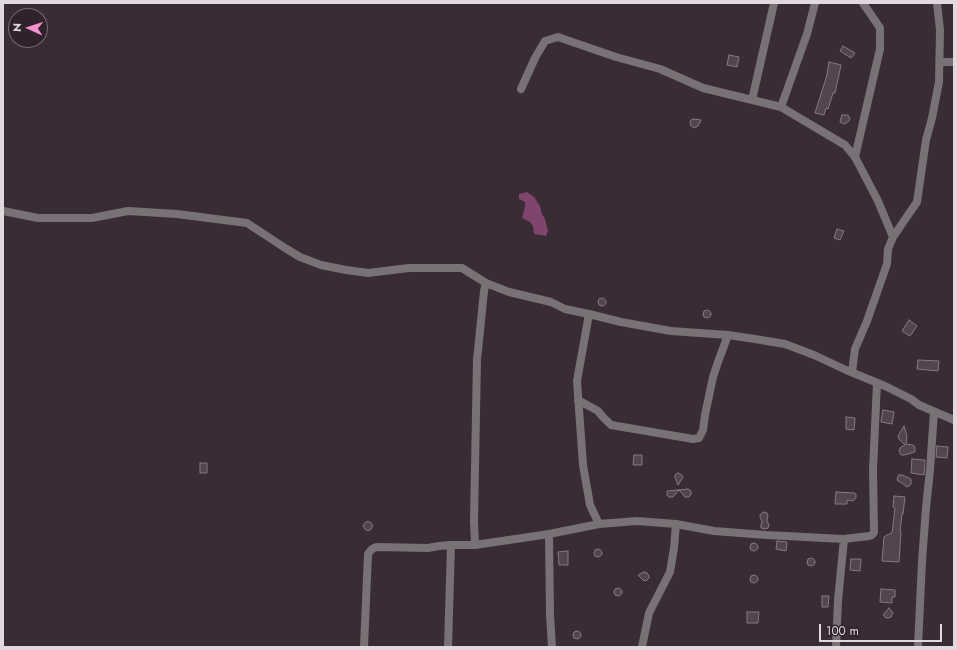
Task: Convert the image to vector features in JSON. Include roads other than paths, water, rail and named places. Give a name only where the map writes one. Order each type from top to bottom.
[{"type":"street","points":[[752,100],[774,3]]},
{"type":"street","points":[[781,107],[808,34],[815,3]]},
{"type":"street","points":[[855,157],[880,49],[880,28],[863,3]]},
{"type":"street","points":[[852,372],[855,349],[867,321],[887,264],[888,249],[893,237],[917,202],[926,140],[939,82],[940,30],[937,3]]},
{"type":"street","points":[[521,89],[535,58],[545,41],[558,37],[616,57],[660,69],[703,88],[781,107],[845,146],[855,157],[878,201],[893,237]]},
{"type":"street","points":[[940,62],[954,62]]},
{"type":"street","points":[[3,211],[38,218],[92,218],[128,211],[177,214],[247,223],[295,254],[321,265],[346,270],[368,273],[409,268],[462,268],[486,283],[509,292],[551,302],[565,309],[621,322],[672,331],[728,335],[785,344],[885,386],[934,412],[954,420]]},
{"type":"street","points":[[476,545],[474,521],[477,360],[486,283]]},
{"type":"street","points":[[589,314],[577,381],[583,465],[590,505],[599,524]]},
{"type":"street","points":[[578,400],[598,411],[611,425],[693,439],[699,438],[703,430],[713,377],[728,335]]},
{"type":"street","points":[[364,647],[368,554],[376,547],[428,548],[451,545],[476,545],[548,534],[599,524],[637,521],[676,524],[714,531],[751,534],[844,539],[872,535],[874,532],[873,470],[877,383]]},
{"type":"street","points":[[918,647],[922,561],[934,412]]},
{"type":"street","points":[[642,647],[649,613],[670,572],[676,524]]},
{"type":"street","points":[[548,534],[552,647]]},
{"type":"street","points":[[836,647],[838,600],[844,539]]},
{"type":"street","points":[[448,647],[451,545]]}]
